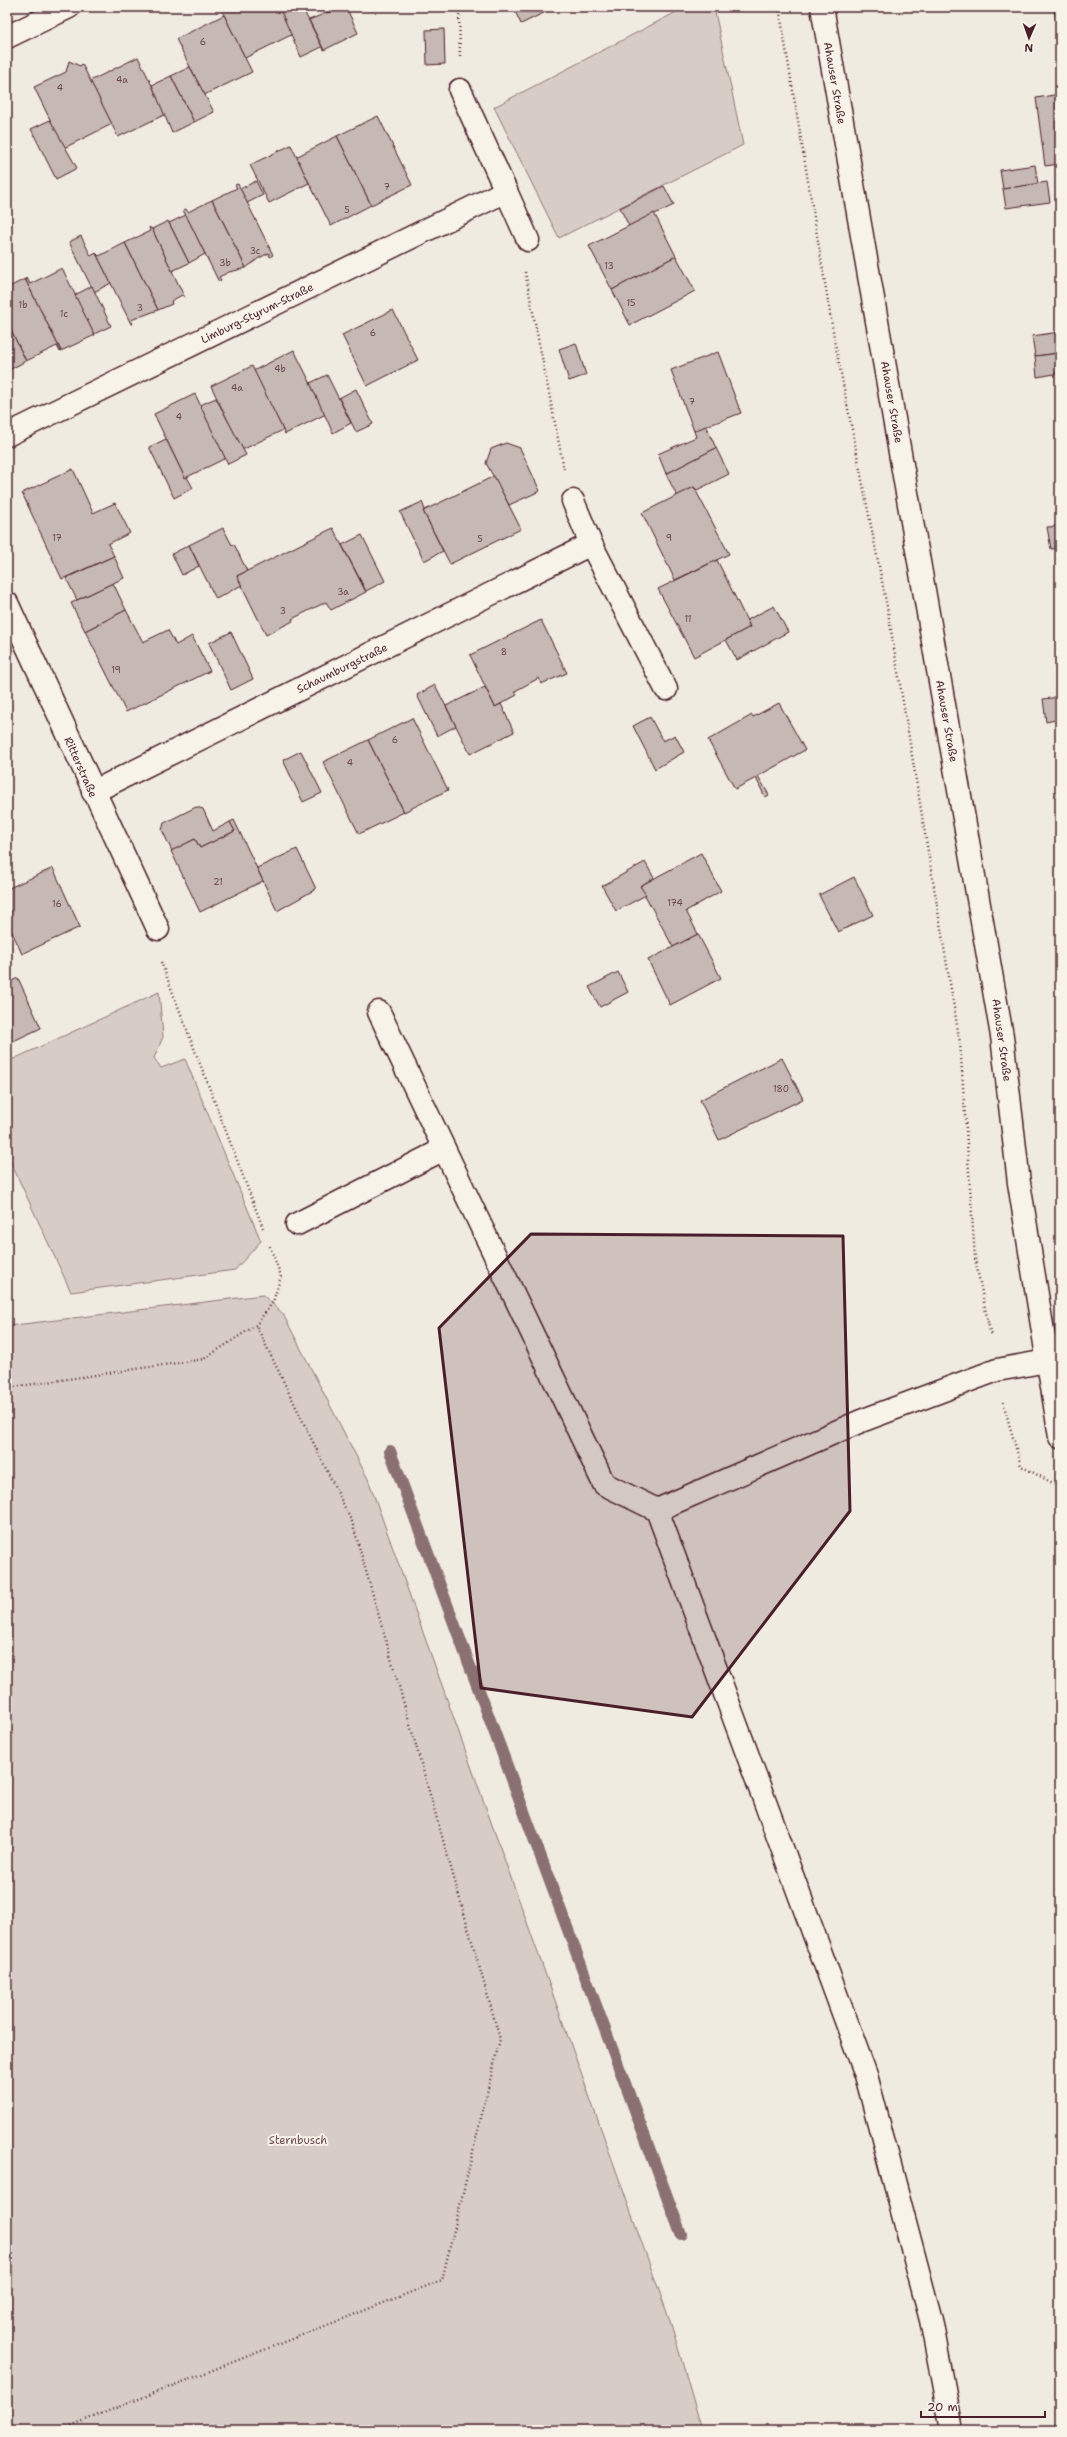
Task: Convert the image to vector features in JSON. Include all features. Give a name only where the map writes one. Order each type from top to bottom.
[{"type":"street","points":[[7,37],[69,7]]},
{"type":"street","name":"Ahauser Straße","points":[[822,7],[1002,1036],[1020,1183],[1060,1436]]},
{"type":"street","points":[[460,90],[528,240]]},
{"type":"street","name":"Limburg-Styrum-Straße","points":[[7,435],[506,191]]},
{"type":"street","points":[[573,501],[591,544],[666,689]]},
{"type":"street","name":"Schaumburgstraße","points":[[93,792],[591,544]]},
{"type":"street","name":"Ritterstraße","points":[[7,603],[93,792],[158,929]]},
{"type":"street","points":[[379,1012],[604,1484],[657,1510],[866,2075],[931,2320],[952,2430]]},
{"type":"street","points":[[297,1224],[444,1149]]},
{"type":"street","points":[[657,1510],[861,1422],[997,1370],[1047,1361]]},
{"type":"path","points":[[459,7],[460,90]]},
{"type":"path","points":[[779,7],[835,343],[888,612],[959,1035],[975,1258],[1004,1406],[1021,1466],[1060,1487]]},
{"type":"path","points":[[528,240],[523,263],[567,482],[573,501]]},
{"type":"path","points":[[158,929],[161,963],[265,1234]]},
{"type":"path","points":[[7,1388],[204,1359],[256,1325],[273,1302],[281,1276],[268,1241]]},
{"type":"path","points":[[60,2430],[442,2280],[500,2039],[352,1522],[256,1325]]},
{"type":"highlighted area","points":[[531,1234],[843,1236],[850,1511],[692,1717],[481,1688],[439,1328]]},
{"type":"green space","points":[[686,7],[714,7],[743,145],[559,238],[494,107]]},
{"type":"green space","points":[[159,992],[163,1037],[154,1058],[161,1068],[185,1059],[261,1241],[235,1270],[71,1292],[7,1154],[7,1062]]},
{"type":"green space","name":"Sternbusch","points":[[263,1295],[283,1314],[368,1479],[671,2324],[702,2430],[7,2430],[7,1326]]},
{"type":"building","points":[[220,7],[279,7],[293,34],[245,58]]},
{"type":"building","points":[[279,7],[302,7],[322,47],[301,57]]},
{"type":"building","points":[[324,7],[341,7],[328,13]]},
{"type":"building","points":[[341,7],[346,7],[358,33],[324,50],[309,20]]},
{"type":"building","points":[[513,7],[556,7],[521,24]]},
{"type":"building","points":[[1054,7],[1060,7],[1060,48]]},
{"type":"building","points":[[224,15],[252,72],[204,95],[176,39]]},
{"type":"building","points":[[444,29],[445,64],[427,65],[426,30]]},
{"type":"building","points":[[138,57],[166,114],[118,137],[90,81]]},
{"type":"building","points":[[69,61],[80,66],[82,64],[112,124],[64,148],[34,87],[66,72]]},
{"type":"building","points":[[190,67],[214,112],[194,122],[171,76]]},
{"type":"building","points":[[171,76],[194,122],[172,133],[152,85]]},
{"type":"building","points":[[1060,94],[1060,164],[1045,166],[1036,98]]},
{"type":"building","points":[[378,116],[412,185],[371,205],[337,136]]},
{"type":"building","points":[[50,120],[77,168],[56,179],[31,129]]},
{"type":"building","points":[[337,136],[371,205],[331,226],[296,157]]},
{"type":"building","points":[[291,145],[309,183],[269,203],[250,165]]},
{"type":"building","points":[[1035,165],[1038,184],[1003,189],[1000,170]]},
{"type":"building","points":[[256,181],[263,195],[247,203],[240,189]]},
{"type":"building","points":[[1047,182],[1050,202],[1006,208],[1003,189]]},
{"type":"building","points":[[238,184],[273,255],[270,257],[269,253],[259,258],[246,268],[212,200],[237,188],[235,185]]},
{"type":"building","points":[[664,186],[674,205],[629,226],[620,208]]},
{"type":"building","points":[[212,200],[246,268],[229,272],[219,277],[221,280],[219,282],[183,210],[186,209],[188,212]]},
{"type":"building","points":[[654,213],[676,256],[612,290],[589,246]]},
{"type":"building","points":[[186,215],[205,254],[189,263],[169,223]]},
{"type":"building","points":[[168,221],[189,263],[172,271],[152,229]]},
{"type":"building","points":[[149,227],[152,229],[185,298],[182,295],[171,301],[172,304],[158,310],[125,243],[150,231]]},
{"type":"building","points":[[81,236],[91,256],[96,253],[111,283],[94,292],[69,242]]},
{"type":"building","points":[[125,243],[158,310],[131,320],[133,324],[131,324],[96,253],[99,256]]},
{"type":"building","points":[[676,256],[695,291],[630,325],[612,290]]},
{"type":"building","points":[[62,268],[95,335],[61,351],[25,279],[27,278],[30,284]]},
{"type":"building","points":[[25,279],[61,351],[60,352],[57,346],[26,361],[7,322],[7,288]]},
{"type":"building","points":[[92,286],[111,326],[94,334],[75,295]]},
{"type":"building","points":[[393,310],[418,360],[367,386],[342,335]]},
{"type":"building","points":[[7,322],[26,361],[7,371]]},
{"type":"building","points":[[1060,332],[1060,353],[1035,356],[1032,336]]},
{"type":"building","points":[[576,343],[586,375],[569,381],[559,349]]},
{"type":"building","points":[[294,350],[326,414],[285,434],[253,371]]},
{"type":"building","points":[[718,352],[741,413],[694,431],[671,370]]},
{"type":"building","points":[[1060,353],[1060,373],[1037,377],[1035,356]]},
{"type":"building","points":[[252,366],[283,430],[242,450],[211,386]]},
{"type":"building","points":[[327,375],[351,423],[333,433],[310,383]]},
{"type":"building","points":[[356,389],[373,424],[356,432],[339,398]]},
{"type":"building","points":[[195,394],[226,458],[185,478],[154,414]]},
{"type":"building","points":[[216,398],[246,455],[228,464],[200,405]]},
{"type":"building","points":[[706,426],[716,448],[666,474],[658,454],[696,437],[694,431]]},
{"type":"building","points":[[166,439],[185,478],[187,477],[193,488],[174,498],[149,447]]},
{"type":"building","points":[[506,443],[520,448],[540,491],[509,505],[486,463],[491,449]]},
{"type":"building","points":[[716,448],[729,474],[697,490],[694,487],[677,496],[666,474]]},
{"type":"building","points":[[73,469],[93,513],[115,503],[130,533],[108,544],[114,556],[62,579],[22,493]]},
{"type":"building","points":[[494,476],[521,529],[450,564],[423,511]]},
{"type":"building","points":[[694,487],[729,554],[675,580],[642,513]]},
{"type":"building","points":[[422,502],[425,510],[423,511],[443,551],[424,561],[400,512]]},
{"type":"building","points":[[1060,526],[1060,548],[1051,549],[1047,527]]},
{"type":"building","points":[[223,528],[232,545],[234,544],[247,571],[237,576],[242,585],[216,599],[189,545]]},
{"type":"building","points":[[333,528],[366,592],[331,610],[326,602],[292,619],[293,621],[266,635],[237,576]]},
{"type":"building","points":[[362,535],[385,581],[366,591],[342,545]]},
{"type":"building","points":[[189,545],[199,566],[182,575],[172,554]]},
{"type":"building","points":[[114,556],[124,578],[77,600],[66,578]]},
{"type":"building","points":[[717,560],[750,627],[694,657],[658,589]]},
{"type":"building","points":[[113,583],[126,610],[85,631],[71,603]]},
{"type":"building","points":[[774,606],[788,632],[737,660],[726,640],[750,627],[747,620]]},
{"type":"building","points":[[126,610],[143,642],[168,630],[176,645],[192,636],[210,671],[126,712],[85,631]]},
{"type":"building","points":[[541,620],[567,673],[541,684],[539,678],[515,691],[517,695],[495,707],[470,655]]},
{"type":"building","points":[[231,632],[253,679],[231,690],[209,643]]},
{"type":"building","points":[[435,685],[456,726],[437,736],[417,695]]},
{"type":"building","points":[[485,687],[495,707],[501,704],[514,732],[470,754],[446,706]]},
{"type":"building","points":[[1060,697],[1060,719],[1046,722],[1043,699]]},
{"type":"building","points":[[779,703],[805,750],[758,776],[769,795],[765,797],[756,778],[735,789],[708,740],[752,715],[753,717]]},
{"type":"building","points":[[650,717],[663,741],[675,735],[684,752],[655,769],[633,726]]},
{"type":"building","points":[[412,718],[448,790],[404,812],[368,740]]},
{"type":"building","points":[[368,740],[404,812],[359,834],[323,762]]},
{"type":"building","points":[[301,751],[322,793],[303,802],[283,760]]},
{"type":"building","points":[[196,807],[203,809],[213,831],[230,822],[235,831],[200,848],[195,839],[172,851],[162,830],[164,823]]},
{"type":"building","points":[[234,820],[263,881],[200,912],[171,851],[195,839],[200,848],[235,831],[230,822]]},
{"type":"building","points":[[297,849],[316,889],[277,911],[257,868]]},
{"type":"building","points":[[701,853],[721,891],[686,911],[698,934],[673,947],[640,886]]},
{"type":"building","points":[[645,862],[654,878],[640,886],[646,895],[616,911],[602,886]]},
{"type":"building","points":[[53,868],[80,927],[22,954],[7,921],[7,889]]},
{"type":"building","points":[[854,877],[873,915],[838,932],[819,895]]},
{"type":"building","points":[[698,934],[721,978],[670,1005],[648,960]]},
{"type":"building","points":[[618,972],[628,992],[600,1007],[589,987]]},
{"type":"building","points":[[18,978],[41,1028],[7,1044],[7,983]]},
{"type":"building","points":[[782,1058],[803,1099],[719,1140],[700,1100]]},
{"type":"waterway","points":[[390,1451],[681,2234]]}]
